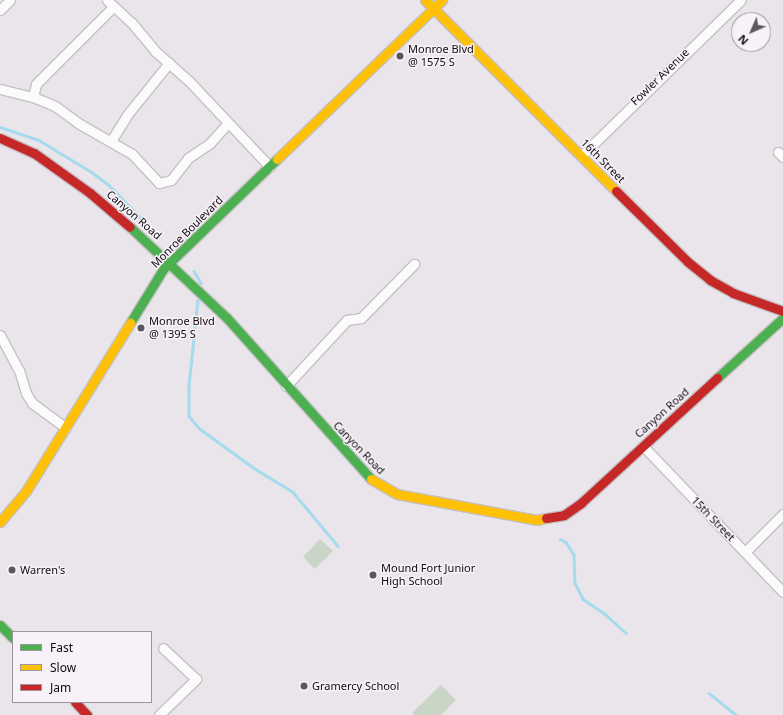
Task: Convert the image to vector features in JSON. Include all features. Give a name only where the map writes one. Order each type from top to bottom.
[{"type":"street","points":[[0,10],[10,0]]},
{"type":"street","name":"16th Street","points":[[425,0],[688,262],[710,280],[733,293],[783,311]]},
{"type":"street","name":"Monroe Boulevard","points":[[0,522],[26,491],[146,296],[170,263],[442,0]]},
{"type":"street","name":"Fowler Avenue","points":[[581,156],[741,0]]},
{"type":"street","points":[[32,97],[36,84],[110,3],[131,22],[155,51],[189,80],[270,167]]},
{"type":"street","points":[[111,141],[127,115],[169,63]]},
{"type":"street","points":[[0,89],[32,97],[55,106],[78,123],[132,154],[159,183],[165,183],[171,180],[188,158],[210,143],[228,123]]},
{"type":"street","name":"Canyon Road","points":[[0,138],[34,153],[84,189],[170,263],[227,318],[360,469],[389,491],[522,517],[547,520],[568,513],[783,318]]},
{"type":"street","points":[[286,386],[347,320],[360,318],[414,264]]},
{"type":"street","points":[[0,334],[19,370],[26,393],[32,403],[66,428]]},
{"type":"street","name":"15th Street","points":[[643,446],[783,592]]},
{"type":"street","points":[[745,552],[783,514]]},
{"type":"street","points":[[0,625],[12,637]]},
{"type":"street","points":[[159,715],[196,679],[164,648]]},
{"type":"street","points":[[76,703],[87,715]]},
{"type":"green space","points":[[320,539],[333,551],[315,569],[303,557]]},
{"type":"green space","points":[[441,685],[456,700],[441,715],[414,715],[412,713]]},
{"type":"waterway","points":[[0,127],[39,140],[93,173],[109,185],[159,237]]},
{"type":"waterway","points":[[194,271],[201,283]]},
{"type":"waterway","points":[[198,300],[189,385],[189,416],[199,428],[254,468],[293,492],[338,546]]},
{"type":"waterway","points":[[560,539],[566,542],[574,555],[575,583],[583,599],[605,614],[626,633]]},
{"type":"waterway","points":[[709,693],[736,715]]},
{"type":"traffic: fast","points":[[130,323],[164,268],[277,159]]},
{"type":"traffic: fast","points":[[130,227],[227,318],[371,479]]},
{"type":"traffic: fast","points":[[717,378],[783,318]]},
{"type":"traffic: fast","points":[[0,625],[12,637]]},
{"type":"traffic: slow","points":[[425,0],[616,191]]},
{"type":"traffic: slow","points":[[277,159],[442,0]]},
{"type":"traffic: slow","points":[[0,522],[26,491],[130,323]]},
{"type":"traffic: slow","points":[[371,479],[397,494],[537,520],[546,518]]},
{"type":"traffic: jam","points":[[0,138],[34,153],[90,193],[130,227]]},
{"type":"traffic: jam","points":[[616,191],[688,262],[710,280],[733,293],[783,311]]},
{"type":"traffic: jam","points":[[546,518],[564,515],[581,503],[717,378]]},
{"type":"traffic: jam","points":[[76,703],[87,715]]},
{"type":"place","name":"Monroe Blvd @ 1575 S","points":[[400,56]]},
{"type":"place","name":"Monroe Blvd @ 1395 S","points":[[141,328]]},
{"type":"place","name":"Warren's","points":[[12,570]]},
{"type":"place","name":"Mound Fort Junior High School","points":[[373,575]]},
{"type":"place","name":"Gramercy School","points":[[304,686]]}]
